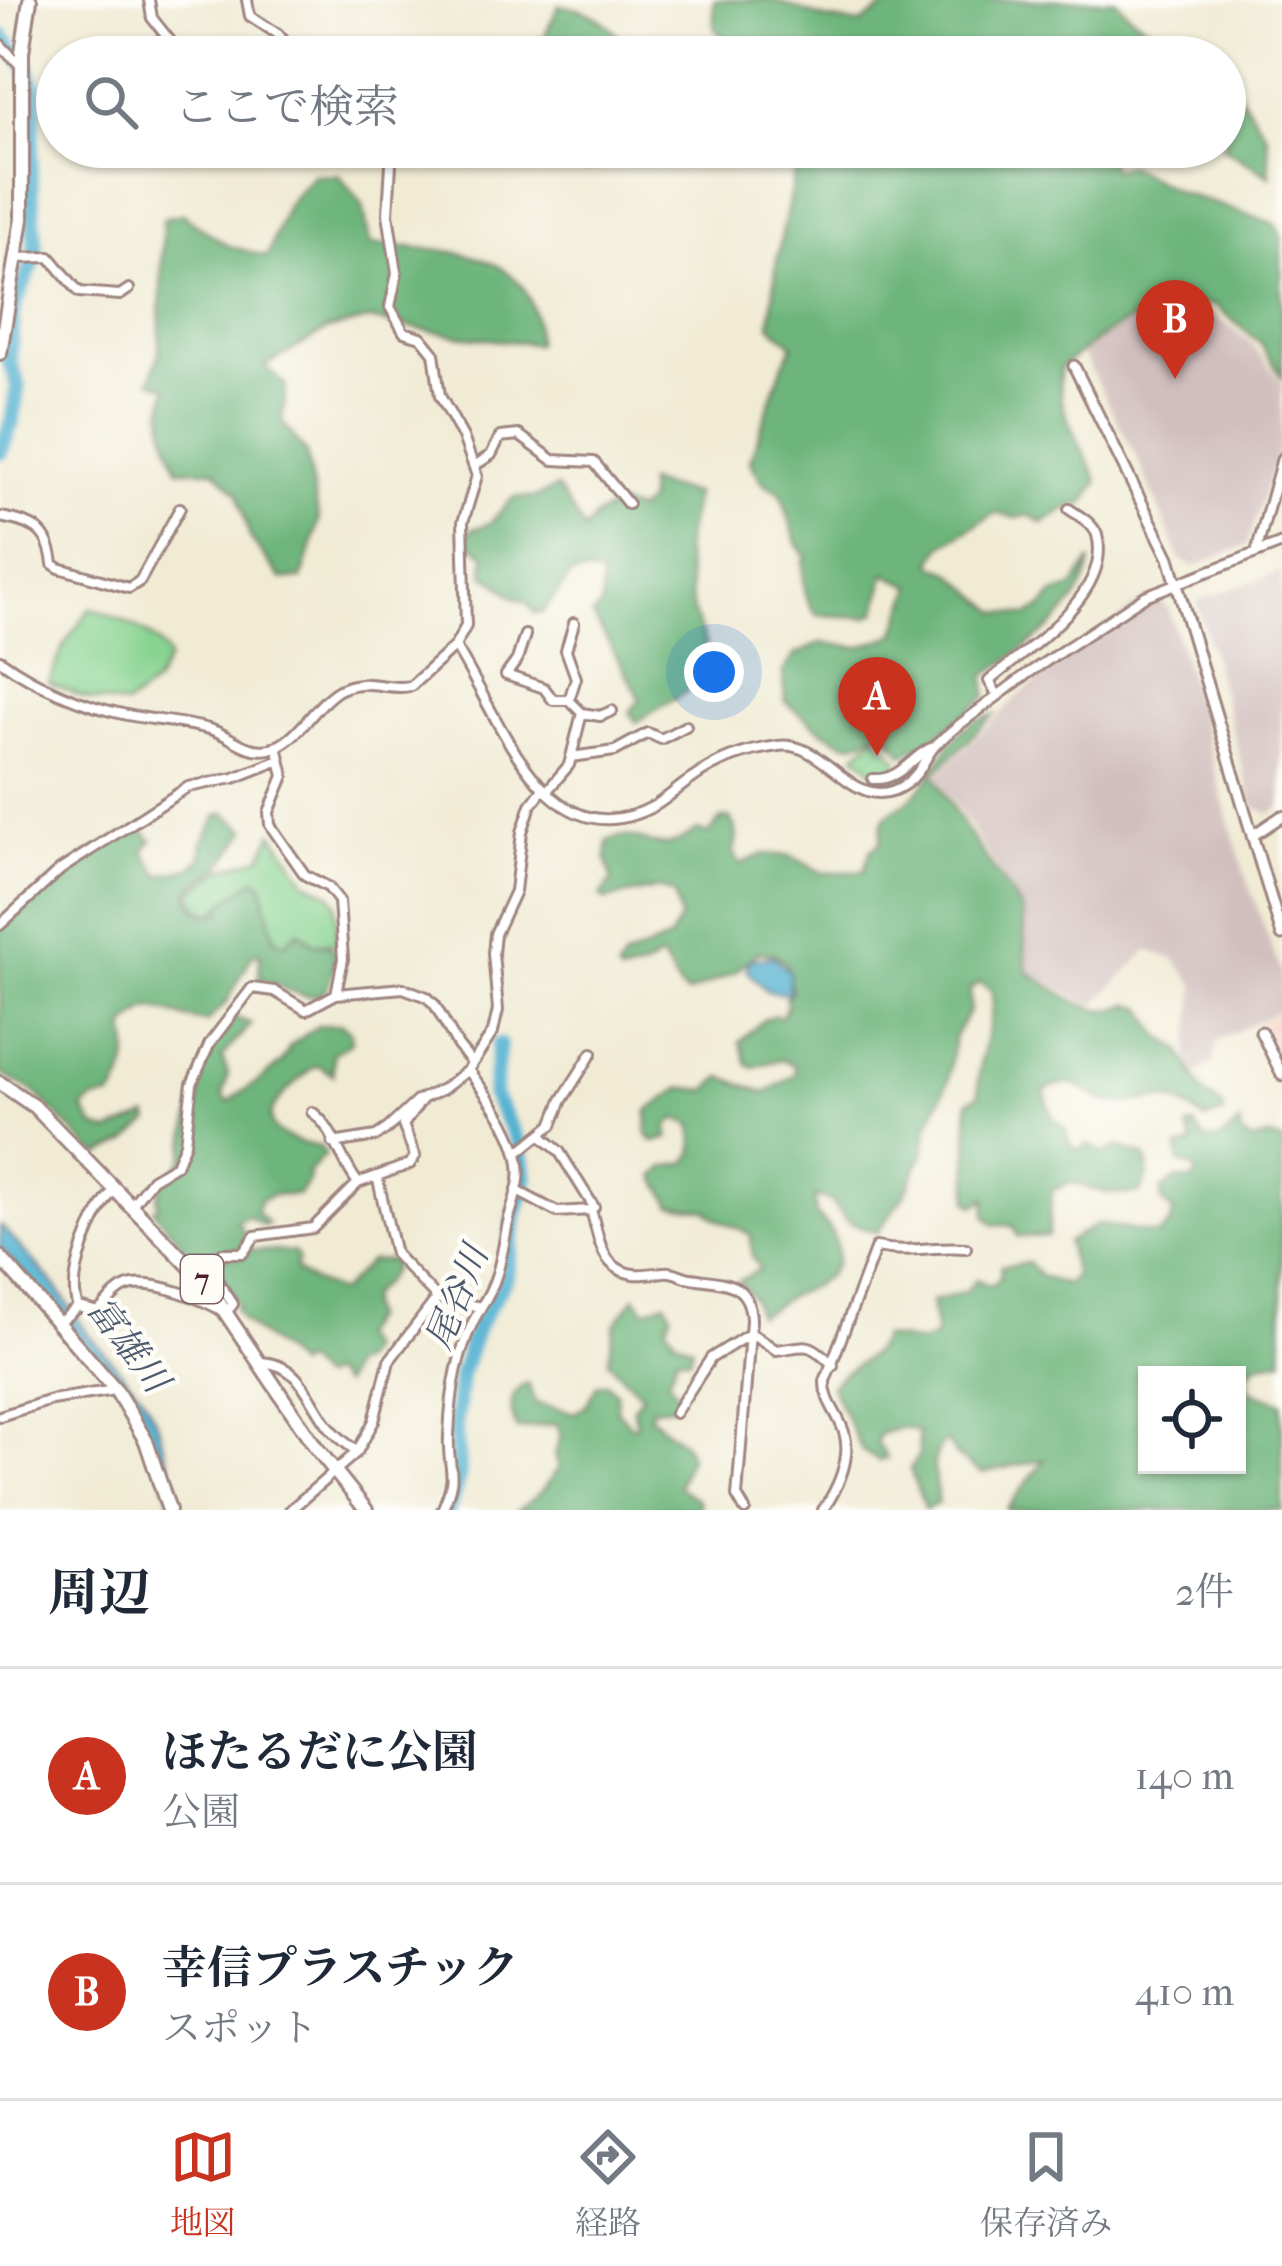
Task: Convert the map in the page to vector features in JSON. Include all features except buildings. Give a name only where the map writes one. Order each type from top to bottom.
[{"type":"main road","points":[[0,353],[22,203],[22,67],[30,0]]},
{"type":"main road","name":"7","points":[[0,1083],[34,1106],[206,1282],[366,1510]]},
{"type":"main road","points":[[0,1257],[116,1390],[146,1441],[169,1510]]},
{"type":"street","points":[[148,0],[152,17],[166,36]]},
{"type":"street","points":[[247,0],[250,16],[280,36]]},
{"type":"street","points":[[0,44],[22,67]]},
{"type":"street","points":[[0,660],[39,683],[116,712],[215,730],[256,750],[277,746],[341,689],[368,682],[411,686],[455,646],[466,626],[463,522],[476,483],[474,466],[440,396],[434,353],[421,337],[404,332],[392,316],[397,273],[388,214],[391,168]]},
{"type":"street","points":[[17,258],[50,257],[71,288],[79,292],[120,295],[130,289]]},
{"type":"street","points":[[1074,366],[1169,558],[1282,935]]},
{"type":"street","points":[[474,466],[490,455],[500,437],[519,435],[553,460],[595,462],[628,504]]},
{"type":"street","points":[[1256,553],[1282,458]]},
{"type":"street","points":[[0,517],[35,524],[48,539],[53,563],[59,568],[129,588],[140,581],[180,508]]},
{"type":"street","points":[[998,696],[989,681],[1042,640],[1090,584],[1097,536],[1089,523],[1069,509]]},
{"type":"street","points":[[455,646],[482,687],[494,717],[545,790],[586,819],[609,821],[658,804],[719,762],[790,745],[809,749],[856,788],[885,793],[902,788],[918,775],[933,748],[1105,620],[1176,582],[1282,543]]},
{"type":"street","points":[[568,700],[576,678],[566,650],[574,623]]},
{"type":"street","points":[[525,635],[506,675],[544,688],[553,700],[568,700],[582,713],[600,716],[612,711]]},
{"type":"street","points":[[333,1143],[376,1136],[470,1067],[497,1021],[495,934],[515,891],[522,832],[531,805],[572,757],[582,713]]},
{"type":"street","points":[[572,757],[621,749],[648,734],[661,739],[686,726]]},
{"type":"street","points":[[277,746],[284,776],[268,812],[270,825],[305,875],[340,901],[344,959],[336,994]]},
{"type":"street","points":[[873,779],[901,772],[928,747],[933,748]]},
{"type":"street","points":[[0,925],[61,870],[188,787],[234,778],[280,760]]},
{"type":"street","points":[[1252,836],[1282,816]]},
{"type":"street","points":[[131,1206],[152,1179],[176,1165],[185,1143],[192,1084],[210,1043],[248,991],[258,987],[274,991],[306,1010],[336,994],[380,993],[398,987],[427,997],[517,1153],[517,1191],[500,1277],[469,1328],[454,1370],[449,1449],[454,1474],[442,1510]]},
{"type":"street","points":[[1261,1032],[1282,1076]]},
{"type":"street","points":[[517,1153],[552,1125],[592,1053]]},
{"type":"street","points":[[60,1322],[76,1309],[98,1312],[120,1289],[138,1285],[185,1293],[226,1313],[233,1304],[214,1276],[217,1258],[222,1253],[243,1252],[255,1235],[313,1228],[358,1183],[413,1161],[416,1156],[404,1125],[424,1099]]},
{"type":"street","points":[[312,1112],[323,1120],[358,1183]]},
{"type":"street","points":[[540,1135],[559,1151],[594,1207]]},
{"type":"street","points":[[376,1176],[395,1254],[437,1298],[481,1307]]},
{"type":"street","points":[[76,1309],[74,1292],[83,1250],[101,1205],[114,1190]]},
{"type":"street","points":[[517,1191],[556,1212],[591,1210],[605,1254],[620,1269],[646,1277],[668,1270],[687,1278],[733,1283],[744,1294],[751,1310],[751,1334],[737,1496],[745,1510]]},
{"type":"street","points":[[823,1510],[841,1482],[845,1449],[845,1436],[825,1394],[825,1381],[876,1247],[911,1252],[966,1248]]},
{"type":"street","points":[[290,1510],[357,1452],[374,1420],[389,1360],[437,1298]]},
{"type":"street","points":[[751,1334],[776,1350],[812,1346],[833,1365]]},
{"type":"street","points":[[675,1414],[711,1358],[751,1334]]},
{"type":"street","points":[[260,1362],[295,1373],[326,1423],[357,1452]]},
{"type":"street","points":[[0,1416],[51,1400],[116,1390]]},
{"type":"shaded area","points":[[1169,301],[1204,308],[1250,342],[1282,383],[1282,438],[1247,545],[1194,567],[1180,559],[1140,464],[1082,354]]},
{"type":"shaded area","points":[[1282,571],[1282,806],[1270,814],[1253,806],[1197,601]]},
{"type":"shaded area","points":[[1155,596],[1169,608],[1244,872],[1282,975],[1282,1009],[1217,1041],[1213,1063],[1195,1075],[1188,1056],[1196,986],[1174,959],[1148,950],[1093,1006],[1028,970],[1023,909],[937,775],[1021,694],[1142,601]]},
{"type":"shaded area","points":[[1282,1011],[1282,1071],[1260,1023]]},
{"type":"green space","points":[[714,0],[773,0],[825,19],[861,24],[896,0],[1116,0],[1162,36],[721,36],[714,27]]},
{"type":"green space","points":[[559,5],[584,11],[619,36],[545,36]]},
{"type":"green space","points":[[1246,104],[1267,136],[1270,176],[1246,162]]},
{"type":"green space","points":[[796,168],[1134,168],[1176,191],[1276,225],[1281,235],[1282,377],[1260,343],[1216,306],[1171,299],[1105,334],[1061,367],[1065,411],[1098,482],[1084,504],[1043,523],[1029,515],[1016,518],[995,513],[943,545],[933,560],[998,612],[1028,615],[1054,594],[1073,588],[1091,560],[1077,596],[1051,627],[985,676],[987,696],[933,739],[904,754],[879,731],[855,743],[844,742],[785,701],[783,672],[795,655],[821,643],[860,647],[895,635],[913,586],[885,574],[877,612],[867,617],[817,615],[809,603],[803,562],[807,558],[797,543],[781,493],[762,482],[750,460],[793,345],[770,325],[777,259]]},
{"type":"green space","points":[[313,175],[340,176],[363,206],[370,244],[456,253],[505,270],[523,287],[533,311],[536,344],[368,320],[327,330],[265,366],[286,386],[282,422],[306,453],[319,521],[302,579],[281,579],[250,538],[238,494],[215,470],[178,469],[165,429],[168,387],[150,381],[159,355],[163,218],[182,214],[226,245],[267,257],[287,205]]},
{"type":"green space","points":[[647,483],[695,494],[684,549],[693,612],[706,644],[697,678],[686,692],[636,722],[630,712],[640,700],[636,690],[593,616],[602,606],[601,576],[571,575],[542,613],[534,613],[528,603],[484,575],[485,555],[467,541],[471,530],[490,523],[514,497],[534,498],[557,488],[585,531],[596,516],[617,505],[637,511],[648,501]]},
{"type":"green space","points":[[90,608],[147,634],[168,659],[154,685],[126,706],[88,699],[49,683],[64,646]]},
{"type":"green space","points":[[993,715],[934,774],[962,824],[1022,910],[1027,971],[1089,1007],[1143,1007],[1160,1036],[1180,1049],[1204,1094],[1223,1106],[1224,1114],[1204,1120],[1169,1100],[1115,1103],[1075,1085],[1056,1085],[1044,1091],[1053,1119],[1065,1128],[1070,1145],[1080,1150],[1088,1144],[1104,1154],[1117,1147],[1145,1156],[1147,1179],[1139,1193],[1105,1192],[1071,1182],[1052,1191],[1048,1236],[1018,1237],[1013,1226],[993,1224],[986,1217],[986,1198],[975,1206],[969,1201],[968,1101],[979,1095],[992,1004],[992,991],[980,982],[970,989],[970,1010],[954,1038],[948,1081],[927,1129],[924,1153],[903,1197],[877,1233],[849,1222],[830,1201],[814,1196],[816,1215],[835,1241],[833,1268],[816,1284],[757,1315],[753,1299],[739,1281],[760,1269],[752,1257],[751,1235],[707,1210],[672,1205],[655,1177],[665,1167],[688,1162],[694,1151],[693,1126],[677,1118],[668,1126],[669,1138],[654,1142],[647,1134],[648,1111],[681,1088],[707,1090],[722,1077],[766,1093],[796,1074],[794,1065],[782,1059],[753,1067],[740,1042],[763,1020],[775,1015],[781,1018],[792,991],[786,963],[775,954],[758,952],[735,972],[687,994],[661,957],[620,975],[617,971],[624,959],[669,939],[680,918],[674,894],[659,888],[605,900],[601,896],[612,880],[606,858],[608,841],[628,837],[669,844],[698,830],[708,834],[721,819],[729,818],[737,834],[733,852],[740,864],[765,854],[791,856],[823,873],[864,871],[870,851],[881,842],[885,818],[922,786],[965,728]]},
{"type":"green space","points":[[876,736],[898,759],[896,768],[881,778],[856,754]]},
{"type":"green space","points":[[225,813],[247,830],[221,866],[188,891],[192,902],[204,913],[215,914],[255,880],[261,881],[275,940],[284,944],[299,931],[314,944],[329,945],[335,952],[332,973],[321,994],[301,995],[259,978],[260,953],[252,955],[227,1002],[206,1022],[148,1008],[125,1027],[128,1055],[117,1090],[83,1108],[94,1127],[110,1132],[148,1116],[150,1121],[127,1142],[100,1155],[34,1092],[0,1073],[0,928],[84,857],[142,829],[152,840],[144,851],[160,875],[191,868],[202,857],[203,842],[218,815]]},
{"type":"green space","points":[[273,833],[306,881],[336,902],[337,943],[314,943],[299,931],[284,944],[277,939],[269,924],[264,889],[255,879],[212,914],[194,900],[191,893],[223,869],[261,857]]},
{"type":"green space","points":[[234,1017],[251,1024],[222,1057],[228,1074],[223,1095],[228,1102],[263,1078],[283,1061],[290,1046],[318,1026],[341,1024],[351,1032],[351,1042],[333,1054],[333,1075],[319,1066],[312,1068],[285,1093],[271,1115],[280,1133],[321,1147],[325,1154],[308,1173],[309,1180],[298,1195],[260,1200],[256,1211],[268,1224],[263,1226],[248,1216],[236,1222],[244,1231],[243,1248],[217,1252],[207,1273],[153,1210],[159,1205],[162,1181],[184,1157],[195,1088],[214,1045]]},
{"type":"green space","points":[[1240,1123],[1242,1135],[1253,1141],[1268,1137],[1282,1142],[1282,1360],[1258,1363],[1246,1375],[1249,1390],[1282,1402],[1282,1510],[1006,1510],[1045,1459],[982,1473],[956,1456],[948,1442],[935,1459],[938,1503],[925,1510],[910,1469],[919,1455],[918,1432],[904,1427],[879,1434],[876,1443],[887,1458],[879,1461],[862,1451],[831,1386],[872,1353],[882,1337],[922,1343],[936,1336],[931,1302],[965,1292],[976,1279],[991,1286],[1000,1278],[1001,1266],[1028,1263],[1040,1276],[1066,1285],[1075,1276],[1067,1242],[1098,1224],[1157,1235],[1171,1224],[1173,1211],[1162,1202],[1161,1191],[1175,1180],[1191,1181],[1197,1175],[1194,1168],[1180,1163],[1178,1148],[1193,1144],[1188,1127],[1194,1125],[1205,1140],[1219,1141]]},
{"type":"green space","points":[[250,1250],[294,1252],[300,1274],[339,1293],[370,1261],[394,1260],[387,1279],[369,1299],[371,1318],[358,1336],[367,1350],[361,1361],[350,1366],[342,1385],[330,1373],[320,1379],[303,1362],[296,1367],[241,1318],[216,1269],[222,1257],[238,1258]]},
{"type":"green space","points":[[635,1297],[646,1310],[665,1302],[672,1313],[666,1326],[677,1340],[692,1346],[690,1358],[677,1356],[668,1380],[680,1396],[674,1406],[651,1408],[650,1416],[685,1445],[689,1456],[678,1487],[698,1500],[700,1510],[518,1510],[542,1491],[559,1467],[555,1455],[561,1434],[556,1424],[517,1429],[512,1403],[521,1387],[528,1383],[535,1403],[575,1413],[586,1405],[597,1385],[607,1383],[616,1392],[617,1410],[632,1426],[637,1424],[633,1407],[642,1395],[608,1361],[615,1324]]},
{"type":"water","points":[[773,956],[790,973],[788,994],[767,991],[747,970],[750,960]]},
{"type":"water","points":[[0,1225],[143,1396],[158,1425],[182,1510],[174,1510],[151,1439],[120,1383],[0,1248]]},
{"type":"waterway","points":[[0,34],[27,66],[35,90],[30,172],[36,255],[14,307],[9,360],[18,385],[12,422],[0,452]]},
{"type":"waterway","name":"尾谷川","points":[[448,1510],[459,1474],[455,1431],[460,1376],[476,1328],[506,1277],[526,1179],[519,1143],[493,1095],[499,1045]]},
{"type":"place","name":"幸信プラスチック","points":[[1175,379]]},
{"type":"place","name":"ほたるだに公園","points":[[877,756]]},
{"type":"water label","name":"富雄川","points":[[129,1344]]}]
